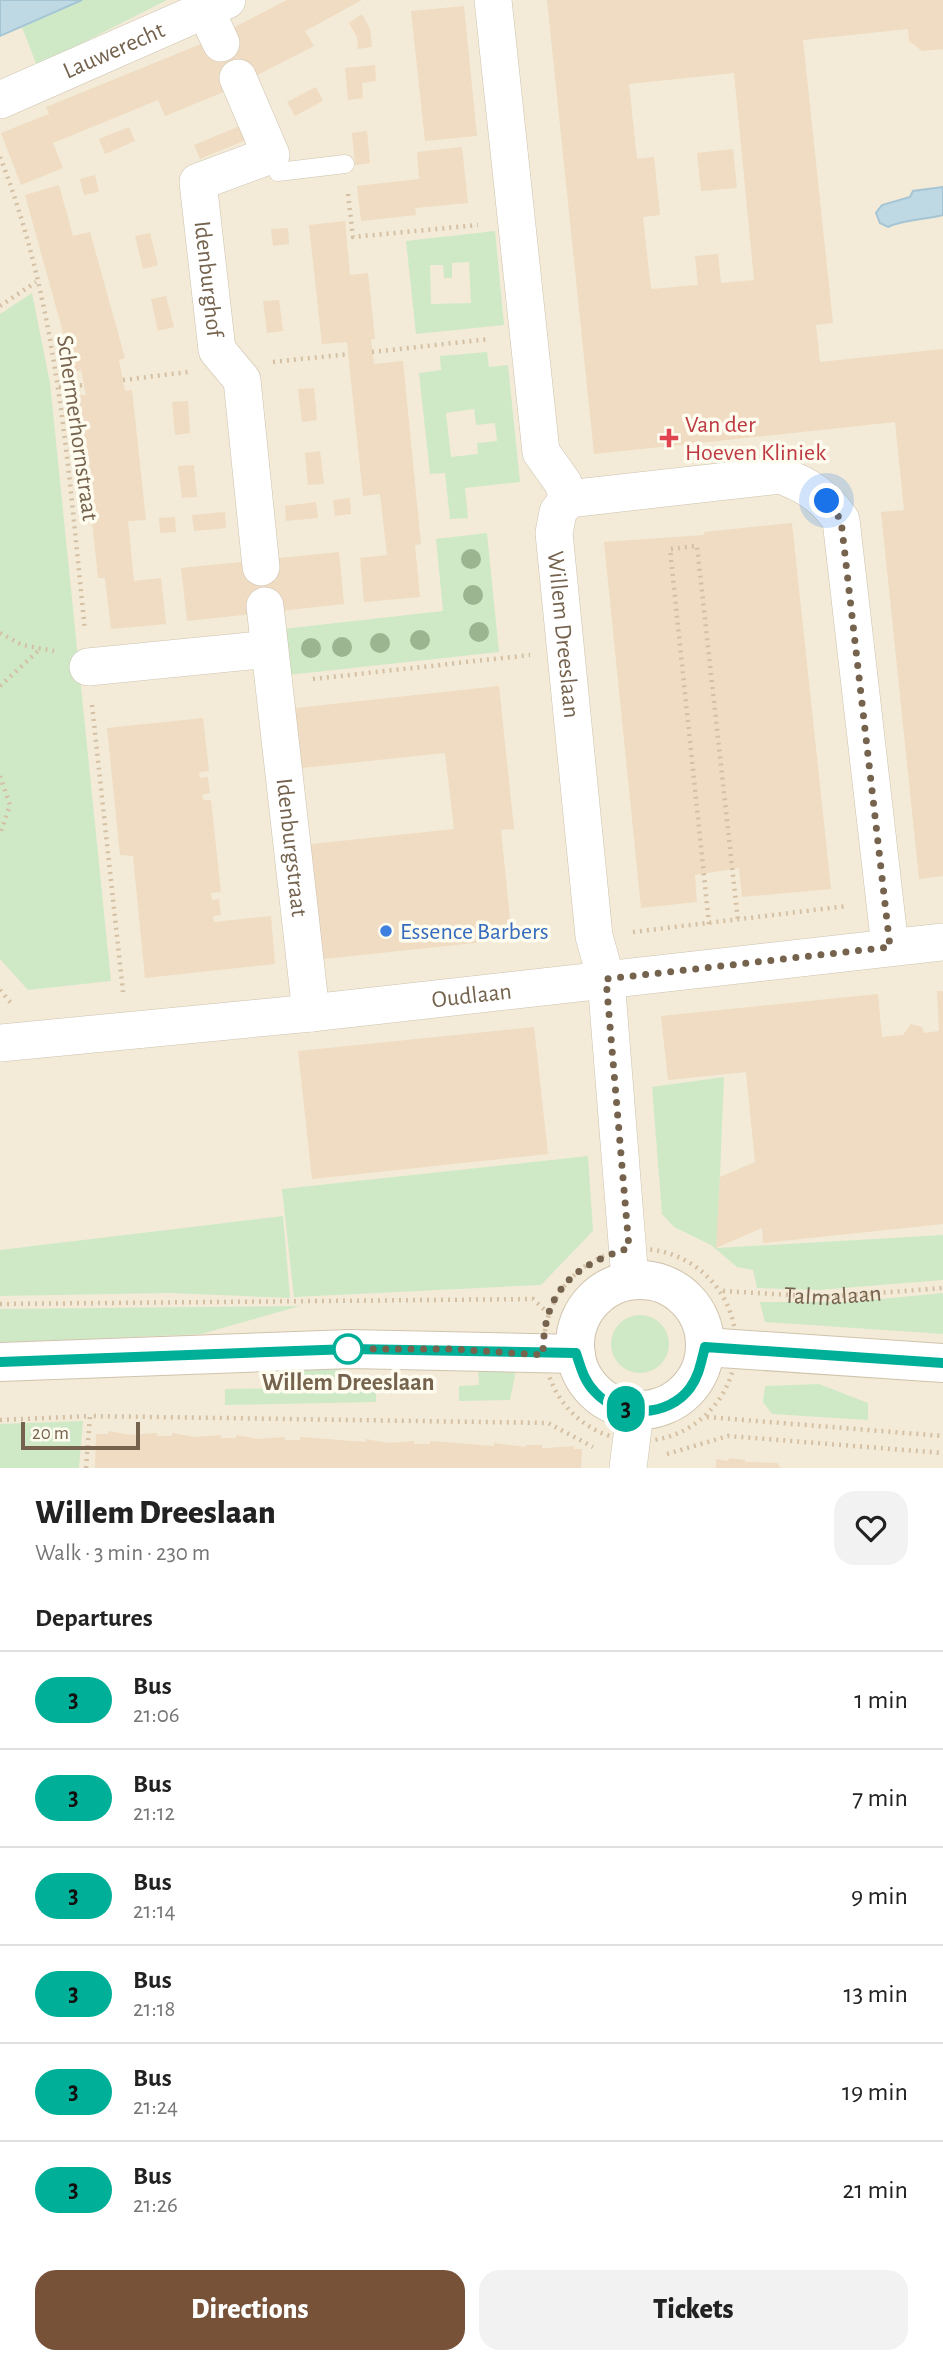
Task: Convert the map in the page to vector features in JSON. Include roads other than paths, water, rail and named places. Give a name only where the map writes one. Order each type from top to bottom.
[{"type":"main road","points":[[560,1354],[594,1299],[609,1287],[629,1264],[681,1293],[720,1348],[943,1363]]},
{"type":"main road","points":[[0,1362],[350,1349],[452,1349],[560,1354],[583,1376],[596,1394],[613,1406],[631,1444],[655,1410],[674,1403],[689,1389],[699,1371],[720,1348]]},
{"type":"street","points":[[493,0],[541,452],[563,483],[568,499],[780,475],[810,486],[827,501],[841,520],[890,947]]},
{"type":"street","name":"Lauwerecht","points":[[0,100],[218,18]]},
{"type":"street","points":[[238,78],[271,155]]},
{"type":"street","name":"Idenburghof","points":[[261,567],[242,380],[217,350],[198,182],[271,155]]},
{"type":"street","name":"Willem Dreeslaan","points":[[568,499],[558,512],[554,533],[568,651],[594,936],[606,979],[629,1264]]},
{"type":"street","points":[[88,657],[271,666],[265,606]]},
{"type":"street","name":"Idenburgstraat","points":[[271,666],[311,1013]]},
{"type":"street","name":"Oudlaan","points":[[0,1043],[311,1013],[943,942]]},
{"type":"lane","points":[[271,155],[278,172],[345,164]]},
{"type":"water","points":[[0,0],[82,0],[0,36]]},
{"type":"water","points":[[943,187],[943,215],[901,222],[888,227],[880,223],[876,213],[882,205],[910,197],[913,191]]},
{"type":"place","name":"Van der Hoeven Kliniek","points":[[669,438]]},
{"type":"place","name":"Essence Barbers","points":[[386,931]]},
{"type":"place","name":"Willem Dreeslaan","points":[[348,1349]]}]
